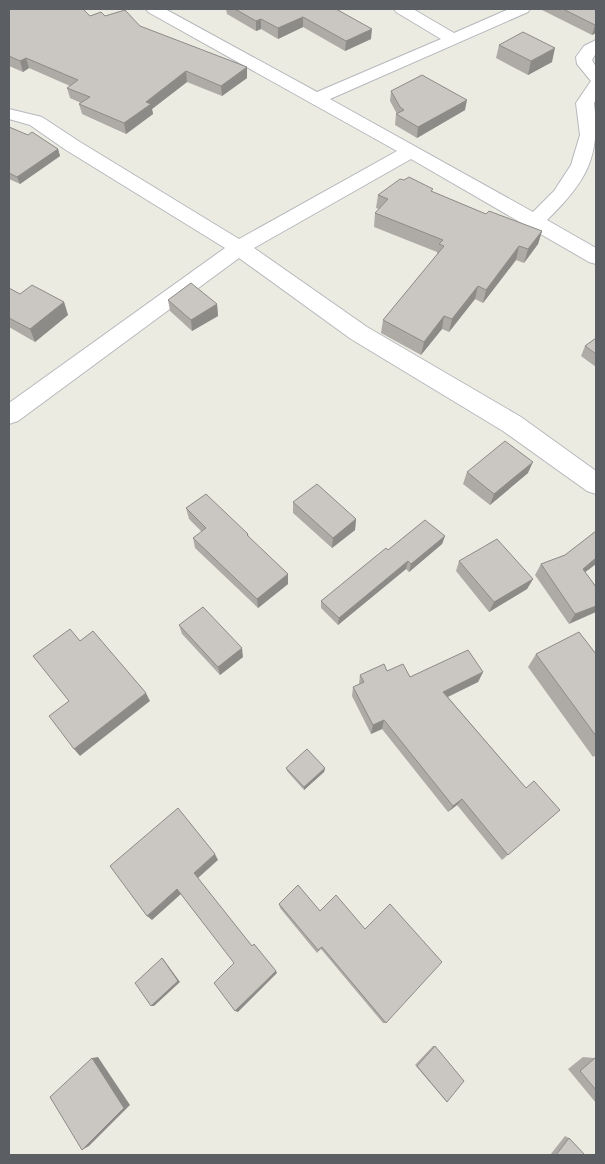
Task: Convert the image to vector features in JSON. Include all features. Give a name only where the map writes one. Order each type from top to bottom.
[{"type":"street","points":[[154,9],[411,151],[596,257]]},
{"type":"street","points":[[402,9],[453,39]]},
{"type":"street","points":[[316,99],[522,9]]},
{"type":"street","points":[[596,45],[585,52],[583,58],[585,64],[596,77]]},
{"type":"street","points":[[534,222],[562,195],[580,165],[589,135],[585,103],[596,89],[596,85]]},
{"type":"street","points":[[9,114],[36,120],[73,146],[239,248],[359,333],[512,424],[596,484]]},
{"type":"street","points":[[9,415],[239,248],[411,151]]},
{"type":"building","points":[[9,9],[83,9],[90,16],[101,12],[105,16],[125,10],[140,26],[247,67],[221,86],[186,71],[146,102],[151,104],[124,123],[79,104],[90,97],[67,88],[78,80],[26,58],[20,61],[9,56]]},
{"type":"building","points":[[235,9],[336,9],[372,29],[346,41],[303,17],[278,28],[261,19],[256,21]]},
{"type":"building","points":[[563,9],[596,9],[596,24],[595,25]]},
{"type":"building","points":[[523,32],[555,48],[531,61],[499,45]]},
{"type":"building","points":[[422,75],[467,100],[418,127],[396,114],[404,110],[400,107],[391,91]]},
{"type":"building","points":[[9,127],[28,135],[32,132],[58,149],[17,177],[9,173]]},
{"type":"building","points":[[409,177],[433,189],[431,191],[486,214],[489,211],[542,231],[528,249],[519,246],[486,290],[478,286],[452,319],[444,316],[424,342],[383,320],[444,246],[439,244],[443,240],[375,213],[388,199],[378,195],[400,179],[404,180]]},
{"type":"building","points":[[191,283],[217,304],[191,320],[168,300]]},
{"type":"building","points":[[32,285],[64,302],[30,329],[9,318],[9,288],[20,294]]},
{"type":"building","points":[[596,338],[596,354],[585,346]]},
{"type":"building","points":[[505,441],[533,462],[494,494],[467,472]]},
{"type":"building","points":[[317,484],[356,519],[333,538],[293,502]]},
{"type":"building","points":[[206,494],[288,574],[257,599],[193,538],[206,528],[186,508]]},
{"type":"building","points":[[425,520],[445,536],[411,564],[408,561],[339,618],[321,601],[386,548],[388,550]]},
{"type":"building","points":[[596,531],[596,558],[583,569],[596,587],[596,606],[575,614],[541,564],[565,555]]},
{"type":"building","points":[[497,539],[533,579],[494,602],[459,561]]},
{"type":"building","points":[[203,607],[242,648],[218,667],[179,625]]},
{"type":"building","points":[[70,629],[80,641],[93,631],[146,693],[74,749],[49,716],[69,701],[33,656]]},
{"type":"building","points":[[579,632],[596,654],[596,736],[536,654]]},
{"type":"building","points":[[468,650],[483,672],[443,692],[526,788],[534,781],[560,810],[508,855],[462,799],[453,806],[384,720],[373,725],[353,687],[364,682],[360,675],[384,664],[387,671],[403,664],[410,677]]},
{"type":"building","points":[[307,749],[325,768],[304,787],[286,768]]},
{"type":"building","points":[[178,808],[215,854],[194,873],[252,946],[254,944],[276,971],[235,1011],[214,983],[234,963],[177,889],[147,916],[110,866]]},
{"type":"building","points":[[298,885],[320,911],[336,895],[365,929],[390,904],[442,962],[386,1023],[322,947],[318,950],[279,904]]},
{"type":"building","points":[[162,958],[178,981],[151,1006],[135,983]]},
{"type":"building","points":[[435,1046],[464,1081],[447,1102],[417,1066]]},
{"type":"building","points":[[92,1058],[124,1108],[82,1150],[50,1097]]},
{"type":"building","points":[[596,1059],[596,1090],[580,1071]]},
{"type":"building","points":[[569,1138],[585,1155],[556,1155]]}]
